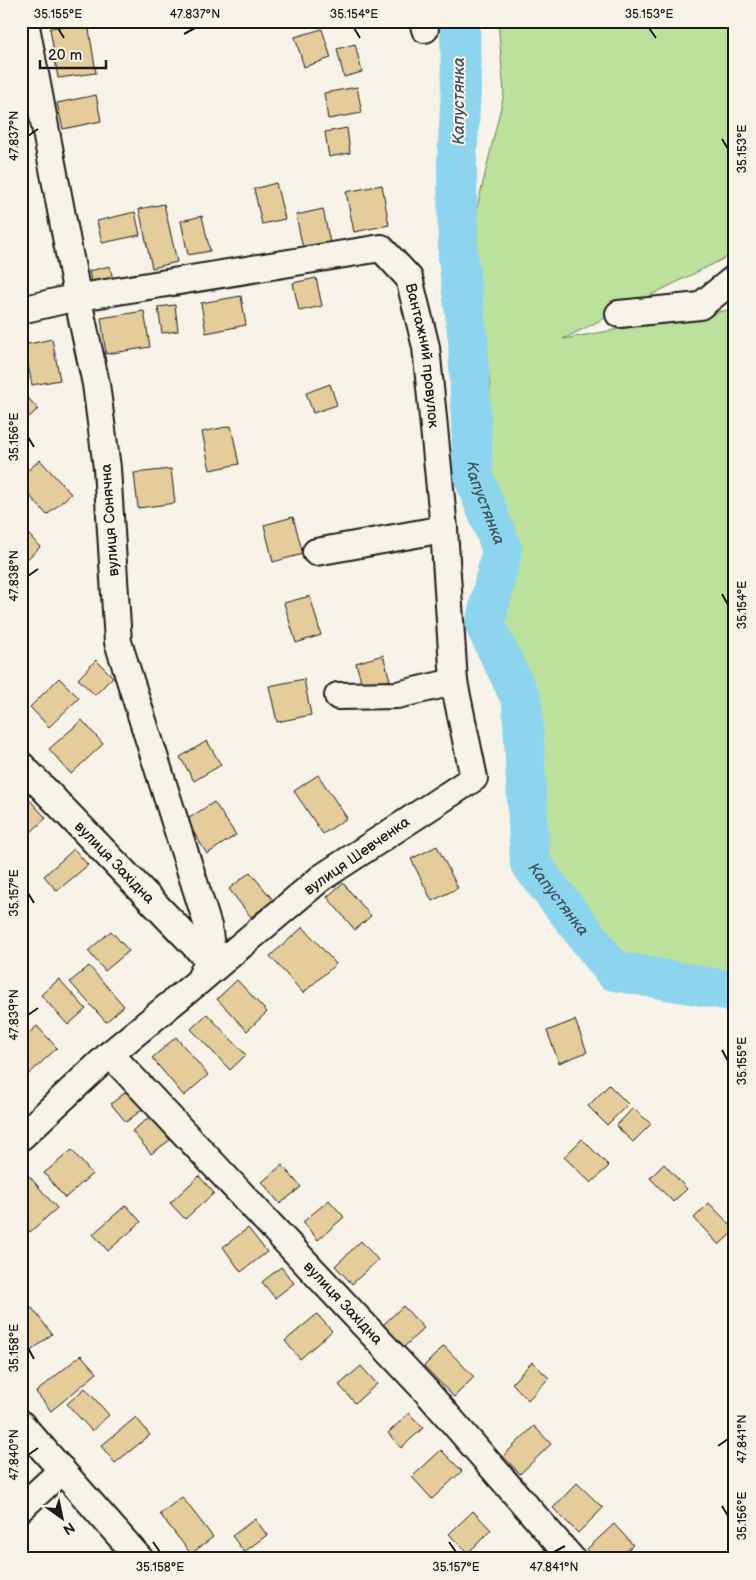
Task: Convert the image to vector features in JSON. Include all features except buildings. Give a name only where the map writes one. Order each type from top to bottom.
[{"type":"street","name":"вулиця Сонячна","points":[[25,21],[78,300],[96,384],[107,468],[118,642],[208,926],[212,953]]},
{"type":"street","name":"Вантажний провулок","points":[[21,310],[64,300],[78,300],[87,296],[381,248],[409,278],[426,347],[444,529],[454,682],[474,778]]},
{"type":"street","points":[[619,314],[700,306],[735,278]]},
{"type":"street","points":[[316,552],[444,529]]},
{"type":"street","points":[[338,696],[397,695],[454,682]]},
{"type":"street","name":"вулиця Західна","points":[[21,765],[200,950],[212,953]]},
{"type":"street","name":"вулиця Шевченка","points":[[199,980],[321,878],[474,778]]},
{"type":"street","points":[[21,1137],[110,1054],[199,980],[212,953]]},
{"type":"street","name":"вулиця Західна","points":[[110,1054],[426,1391],[572,1559]]},
{"type":"street","points":[[21,1424],[140,1559]]},
{"type":"street","points":[[21,1508],[61,1469]]},
{"type":"green space","points":[[498,21],[735,21],[735,253],[563,339],[735,309],[735,978],[733,976],[628,957],[545,859],[538,702],[500,619],[519,548],[487,468],[490,383],[467,250],[504,94]]},
{"type":"waterway","name":"Капустянка","points":[[460,21],[461,89],[457,161],[458,258],[468,340],[473,475],[502,549],[485,625],[522,701],[530,863],[614,971],[732,991],[735,994]]}]
